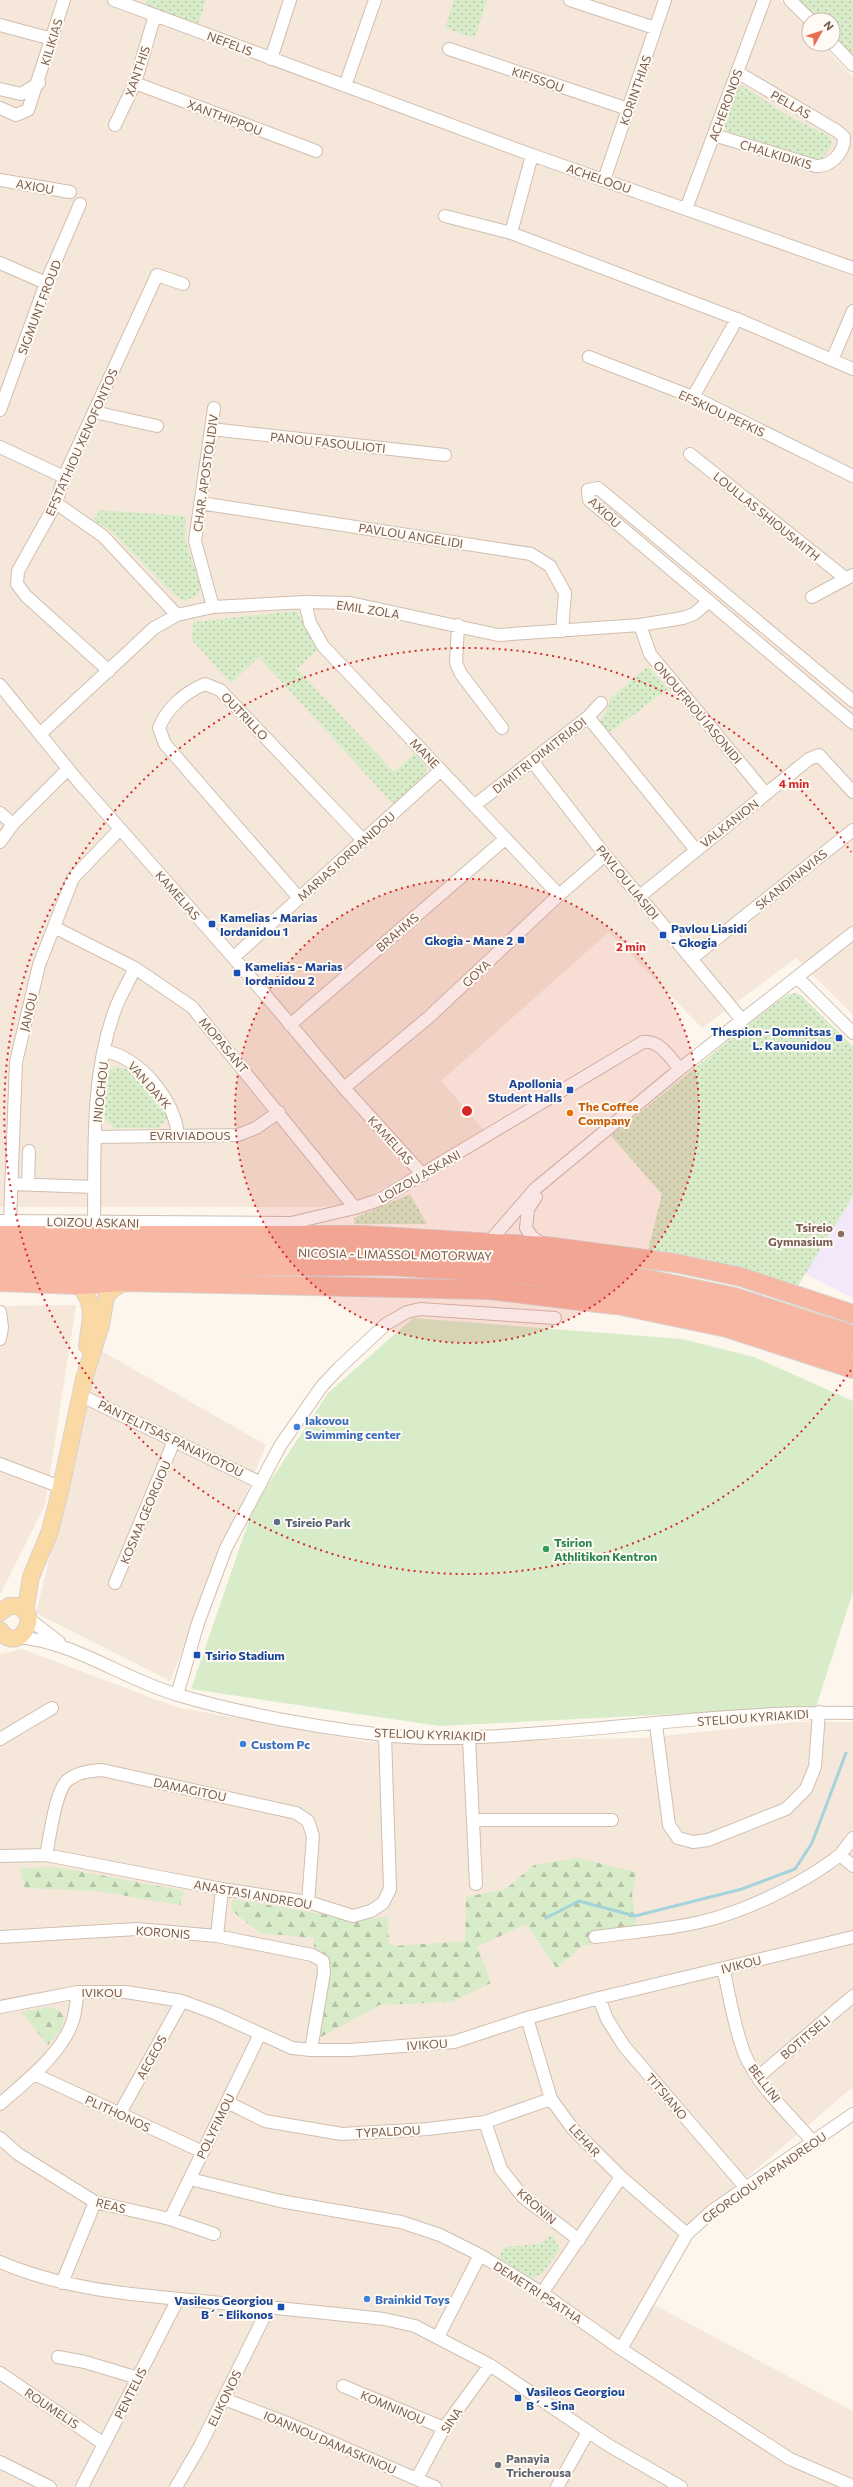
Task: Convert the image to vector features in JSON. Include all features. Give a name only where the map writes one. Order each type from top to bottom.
[{"type":"highway","points":[[3,1225],[362,1235],[529,1253],[675,1263]]},
{"type":"highway","points":[[492,1248],[545,1246],[675,1263],[741,1277],[853,1314]]},
{"type":"highway","name":"NICOSIA - LIMASSOL MOTORWAY","points":[[0,1252],[401,1252],[492,1248],[735,1297],[853,1335]]},
{"type":"highway","name":"NICOSIA - LIMASSOL MOTORWAY","points":[[0,1267],[390,1266],[524,1274],[621,1289],[730,1311],[853,1350]]},
{"type":"highway","points":[[432,1269],[552,1291],[727,1328],[853,1370]]},
{"type":"highway","points":[[0,1282],[79,1285],[125,1282],[490,1290],[614,1305]]},
{"type":"main road","points":[[3,1611],[34,1566],[50,1531],[62,1487],[80,1394],[101,1325],[106,1297],[111,1290],[125,1282]]},
{"type":"main road","points":[[79,1285],[89,1297],[91,1305],[84,1379]]},
{"type":"main road","points":[[0,1630],[11,1639],[28,1628],[27,1615],[34,1566]]},
{"type":"main road","points":[[3,1611],[16,1606],[27,1615]]},
{"type":"street","name":"KILIKIAS","points":[[0,108],[16,115],[25,113],[31,104],[39,83],[64,0]]},
{"type":"street","name":"NEFELIS","points":[[114,0],[345,86]]},
{"type":"street","points":[[271,59],[290,0]]},
{"type":"street","points":[[345,86],[375,0]]},
{"type":"street","points":[[570,0],[655,28]]},
{"type":"street","name":"KORINTHIAS","points":[[604,180],[665,0]]},
{"type":"street","name":"ACHERONOS","points":[[686,209],[764,0]]},
{"type":"street","points":[[790,0],[802,12]]},
{"type":"street","name":"XANTHIS","points":[[115,125],[135,83],[155,15]]},
{"type":"street","points":[[0,25],[52,39]]},
{"type":"street","name":"KIFISSOU","points":[[449,49],[628,109]]},
{"type":"street","points":[[841,52],[853,65]]},
{"type":"street","name":"PELLAS","points":[[737,72],[837,131],[844,137]]},
{"type":"street","points":[[0,89],[15,95],[21,94],[39,83]]},
{"type":"street","name":"XANTHIPPOU","points":[[135,83],[316,151]]},
{"type":"street","name":"ACHELOOU","points":[[345,86],[532,156],[853,268]]},
{"type":"street","name":"CHALKIDIKIS","points":[[714,135],[816,166],[825,167],[833,162],[844,145],[844,137]]},
{"type":"street","points":[[511,232],[532,156]]},
{"type":"street","name":"AXIOU","points":[[0,180],[70,192]]},
{"type":"street","name":"SIGMUNT FROUD","points":[[0,410],[46,283],[80,204]]},
{"type":"street","points":[[445,216],[511,232],[736,319],[853,369]]},
{"type":"street","points":[[0,262],[46,283]]},
{"type":"street","name":"EFSTATHIOU XENOFONTOS","points":[[109,671],[26,596],[17,584],[18,571],[56,503],[64,477],[157,275],[183,284]]},
{"type":"street","points":[[832,360],[853,311]]},
{"type":"street","points":[[693,397],[736,319]]},
{"type":"street","name":"EFSKIOU PEFKIS","points":[[589,357],[693,397],[853,476]]},
{"type":"street","name":"CHAR. APOSTOLIDIV","points":[[213,608],[195,541],[214,408]]},
{"type":"street","points":[[94,412],[157,426]]},
{"type":"street","name":"PANOU FASOULIOTI","points":[[211,429],[445,455]]},
{"type":"street","points":[[0,447],[64,477]]},
{"type":"street","name":"LOULLAS SHIOUSMITH","points":[[690,454],[849,577]]},
{"type":"street","name":"AXIOU","points":[[853,702],[598,488],[588,490],[588,500],[853,723]]},
{"type":"street","points":[[56,503],[103,536],[177,615]]},
{"type":"street","name":"PAVLOU ANGELIDI","points":[[200,503],[531,554],[550,566],[565,593],[562,631]]},
{"type":"street","points":[[812,596],[849,577]]},
{"type":"street","name":"EMIL ZOLA","points":[[40,734],[154,628],[177,615],[213,608],[305,602],[350,603],[458,625],[498,635],[640,625],[683,618],[694,614],[709,601]]},
{"type":"street","name":"MANE","points":[[305,602],[310,622],[323,646],[559,895]]},
{"type":"street","points":[[458,625],[456,663],[461,674],[502,728]]},
{"type":"street","name":"ONOUFRIOU IASONIDI","points":[[640,625],[650,654],[766,794]]},
{"type":"street","name":"OUTRILLO","points":[[300,898],[165,744],[159,728],[164,716],[190,690],[205,684],[220,690],[363,840]]},
{"type":"street","name":"KAMELIAS","points":[[0,685],[68,769],[234,957],[344,1088],[423,1175]]},
{"type":"street","points":[[823,697],[833,685]]},
{"type":"street","name":"DIMITRI DIMITRIADI","points":[[475,805],[588,717],[601,703]]},
{"type":"street","points":[[588,717],[696,850]]},
{"type":"street","name":"VALKANION","points":[[640,896],[809,759],[818,755],[853,792]]},
{"type":"street","name":"PAVLOU LIASIDI","points":[[532,761],[606,855],[742,1020]]},
{"type":"street","points":[[0,842],[13,824],[68,769]]},
{"type":"street","name":"MARIAS IORDANIDOU","points":[[234,957],[441,770]]},
{"type":"street","points":[[0,813],[13,824]]},
{"type":"street","name":"JANOU","points":[[3,1225],[12,1184],[16,1062],[40,965],[73,878],[120,829]]},
{"type":"street","name":"SKANDINAVIAS","points":[[691,959],[853,830]]},
{"type":"street","name":"BRAHMS","points":[[290,1025],[505,839]]},
{"type":"street","name":"GOYA","points":[[344,1088],[429,1017],[559,895],[606,855]]},
{"type":"street","name":"MOPASANT","points":[[54,927],[135,968],[192,1007],[356,1208]]},
{"type":"street","points":[[492,1248],[534,1189],[680,1069],[853,933]]},
{"type":"street","name":"INIOCHOU","points":[[94,1222],[97,1094],[105,1051],[116,1007],[135,968]]},
{"type":"street","points":[[797,977],[853,1033]]},
{"type":"street","name":"LOIZOU ASKANI","points":[[3,1225],[94,1222],[291,1223],[356,1208],[379,1200],[643,1042],[648,1042],[662,1049],[680,1069]]},
{"type":"street","name":"VAN DAYK","points":[[105,1051],[118,1054],[133,1061],[170,1104],[176,1119],[178,1135]]},
{"type":"street","name":"EVRIVIADOUS","points":[[96,1137],[178,1135],[202,1137],[238,1135],[256,1128],[279,1112]]},
{"type":"street","points":[[28,1185],[29,1151]]},
{"type":"street","points":[[545,1246],[532,1237],[526,1228],[526,1222],[528,1209],[549,1178]]},
{"type":"street","points":[[12,1184],[94,1187]]},
{"type":"street","points":[[177,1695],[198,1623],[226,1548],[280,1446],[327,1380],[386,1324],[407,1312],[420,1309],[555,1318]]},
{"type":"street","points":[[0,1312],[2,1327],[0,1339]]},
{"type":"street","name":"PANTELITSAS PANAYIOTOU","points":[[80,1394],[261,1483]]},
{"type":"street","name":"KOSMA GEORGIOU","points":[[115,1584],[174,1441]]},
{"type":"street","points":[[0,1464],[62,1487]]},
{"type":"street","name":"STELIOU KYRIAKIDI","points":[[27,1615],[68,1649]]},
{"type":"street","name":"STELIOU KYRIAKIDI","points":[[11,1639],[32,1638],[68,1649],[177,1695],[288,1720],[385,1735],[469,1738],[779,1713],[853,1713]]},
{"type":"street","points":[[0,1739],[52,1708]]},
{"type":"street","points":[[656,1724],[669,1825],[678,1838],[693,1842],[708,1840],[786,1809],[806,1789],[815,1767],[819,1712]]},
{"type":"street","name":"ANASTASI ANDREOU","points":[[0,1856],[46,1855],[222,1889],[308,1902],[353,1916],[371,1911],[383,1903],[390,1889],[385,1735]]},
{"type":"street","points":[[469,1738],[476,1884]]},
{"type":"street","name":"DAMAGITOU","points":[[46,1855],[59,1795],[68,1779],[84,1772],[102,1770],[296,1813],[308,1821],[313,1836],[308,1902]]},
{"type":"street","points":[[473,1820],[612,1820]]},
{"type":"street","points":[[595,1937],[700,1922],[745,1908],[817,1871],[840,1856],[853,1838]]},
{"type":"street","points":[[840,1856],[853,1866]]},
{"type":"street","points":[[217,1936],[222,1889]]},
{"type":"street","name":"KORONIS","points":[[0,1937],[137,1929],[217,1936],[312,1955],[323,1961],[324,1973],[311,2050]]},
{"type":"street","name":"IVIKOU","points":[[0,2007],[78,1992],[126,1992],[182,2001],[292,2048],[311,2050],[454,2042],[527,2018],[599,1998],[853,1937]]},
{"type":"street","name":"BELLINI","points":[[723,1968],[736,2028],[745,2055],[758,2077],[813,2142]]},
{"type":"street","points":[[0,2104],[34,2074],[63,2041],[73,2020],[78,1992]]},
{"type":"street","name":"BOTITSELI","points":[[758,2077],[853,1996]]},
{"type":"street","name":"TITSIANO","points":[[599,1998],[607,2019],[624,2046],[746,2188]]},
{"type":"street","name":"AEGEOS","points":[[120,2113],[182,2001]]},
{"type":"street","name":"LEHAR","points":[[527,2018],[551,2099],[573,2129],[621,2177],[687,2234]]},
{"type":"street","name":"POLYFIMOU","points":[[170,2218],[260,2034]]},
{"type":"street","name":"PLITHONOS","points":[[34,2074],[203,2152]]},
{"type":"street","name":"TYPALDOU","points":[[227,2102],[265,2121],[342,2134],[428,2129],[485,2122],[551,2099]]},
{"type":"street","name":"GEORGIOU PAPANDREOU","points":[[621,2349],[687,2234],[712,2211],[853,2114]]},
{"type":"street","name":"KRONIN","points":[[485,2122],[501,2169],[523,2197],[579,2240]]},
{"type":"street","name":"REAS","points":[[0,2138],[18,2154],[95,2202],[170,2218],[214,2234]]},
{"type":"street","points":[[542,2293],[621,2177]]},
{"type":"street","name":"DEMETRI PSATHA","points":[[190,2179],[280,2201],[401,2222],[440,2235],[480,2255],[542,2293],[621,2349],[790,2459],[853,2486]]},
{"type":"street","points":[[62,2283],[95,2202]]},
{"type":"street","points":[[438,2337],[480,2255]]},
{"type":"street","points":[[0,2262],[29,2275],[62,2283],[124,2294],[384,2319],[415,2326],[490,2365],[588,2432],[681,2487]]},
{"type":"street","name":"PENTELIS","points":[[82,2487],[178,2299]]},
{"type":"street","name":"ELIKONOS","points":[[176,2487],[200,2446],[224,2400],[269,2307]]},
{"type":"street","points":[[58,2358],[85,2362],[138,2378]]},
{"type":"street","name":"SINA","points":[[417,2478],[444,2428],[490,2365]]},
{"type":"street","name":"ROUMELIS","points":[[0,2373],[104,2444]]},
{"type":"street","name":"KOMNINOU","points":[[343,2386],[444,2428]]},
{"type":"street","name":"IOANNOU DAMASKINOU","points":[[224,2400],[288,2423],[435,2487]]},
{"type":"street","points":[[557,2487],[588,2432]]},
{"type":"street","points":[[0,2462],[50,2487]]},
{"type":"shaded area","points":[[0,0],[780,0],[801,22],[801,52],[830,52],[853,77],[853,1015],[796,958],[702,1028],[609,932],[441,1081],[485,1131],[357,1203],[320,1207],[0,1207]]},
{"type":"shaded area","name":"Tsireio Gymnasium","points":[[853,1194],[853,1298],[804,1273]]},
{"type":"shaded area","points":[[76,1305],[45,1505],[0,1595],[0,1306]]},
{"type":"shaded area","points":[[100,1350],[266,1445],[170,1681],[36,1613]]},
{"type":"shaded area","points":[[22,1649],[176,1707],[367,1742],[643,1738],[794,1722],[853,1722],[853,2087],[691,2225],[645,2300],[853,2411],[853,2487],[0,2487],[0,1654]]},
{"type":"green space","points":[[147,0],[206,0],[198,24],[145,6]]},
{"type":"green space","points":[[454,0],[487,0],[475,38],[445,28]]},
{"type":"green space","points":[[794,0],[853,0],[853,63],[841,50],[841,12],[805,12]]},
{"type":"green space","points":[[743,86],[790,117],[829,136],[832,144],[823,159],[818,162],[727,131],[723,122],[736,89]]},
{"type":"green space","points":[[100,510],[186,516],[185,538],[200,585],[198,595],[185,601],[173,594],[111,531],[93,520]]},
{"type":"green space","points":[[297,611],[318,649],[297,669],[394,772],[415,753],[427,765],[425,775],[393,804],[259,657],[231,683],[192,640],[193,622]]},
{"type":"green space","points":[[648,666],[668,689],[609,733],[600,722],[610,704],[609,700]]},
{"type":"green space","points":[[795,993],[801,995],[853,1046],[853,1196],[798,1286],[648,1251],[662,1194],[611,1136],[760,1015],[787,995]]},
{"type":"green space","points":[[116,1066],[133,1071],[164,1105],[167,1118],[158,1128],[115,1128],[105,1120],[102,1106],[106,1074]]},
{"type":"green space","points":[[410,1194],[427,1224],[354,1224],[354,1218]]},
{"type":"green space","name":"Tsirion Athlitikon Kentron","points":[[413,1318],[682,1339],[754,1357],[853,1401],[853,1592],[816,1707],[439,1726],[191,1689],[254,1506],[328,1393]]},
{"type":"green space","points":[[578,1858],[636,1872],[632,1895],[638,1936],[582,1946],[557,1969],[526,1924],[477,1947],[491,1983],[452,2002],[379,2005],[321,2037],[317,2032],[329,1972],[314,1952],[314,1938],[260,1933],[231,1910],[233,1899],[356,1920],[387,1917],[389,1943],[395,1946],[465,1941],[466,1897],[506,1889],[534,1865]]},
{"type":"green space","points":[[56,1867],[184,1891],[180,1905],[98,1891],[25,1888],[19,1868]]},
{"type":"green space","points":[[49,2007],[59,2010],[64,2018],[62,2028],[48,2045],[21,2012]]},
{"type":"green space","points":[[552,2235],[560,2249],[544,2270],[533,2278],[527,2277],[498,2259],[505,2247],[539,2244]]},
{"type":"waterway","points":[[546,1918],[579,1901],[635,1916],[742,1889],[795,1869],[812,1843],[846,1753]]},
{"type":"place","name":"Kamelias - Marias Iordanidou 1","points":[[212,924]]},
{"type":"place","name":"Pavlou Liasidi - Gkogia","points":[[663,935]]},
{"type":"place","name":"Gkogia - Mane 2","points":[[521,940]]},
{"type":"place","name":"Kamelias - Marias Iordanidou 2","points":[[237,973]]},
{"type":"place","name":"Thespion - Domnitsas L. Kavounidou","points":[[839,1038]]},
{"type":"place","name":"Apollonia Student Halls","points":[[570,1090]]},
{"type":"place","name":"The Coffee Company","points":[[570,1113]]},
{"type":"place","name":"Tsireio Gymnasium","points":[[841,1234]]},
{"type":"place","name":"Iakovou Swimming center","points":[[297,1427]]},
{"type":"place","name":"Tsireio Park","points":[[277,1522]]},
{"type":"place","name":"Tsirion Athlitikon Kentron","points":[[546,1549]]},
{"type":"place","name":"Tsirio Stadium","points":[[197,1655]]},
{"type":"place","name":"Custom Pc","points":[[243,1744]]},
{"type":"place","name":"Brainkid Toys","points":[[367,2299]]},
{"type":"place","name":"Vasileos Georgiou B´ - Elikonos","points":[[281,2307]]},
{"type":"place","name":"Vasileos Georgiou B´ - Sina","points":[[518,2398]]},
{"type":"place","name":"Panayia Tricherousa","points":[[498,2465]]}]
